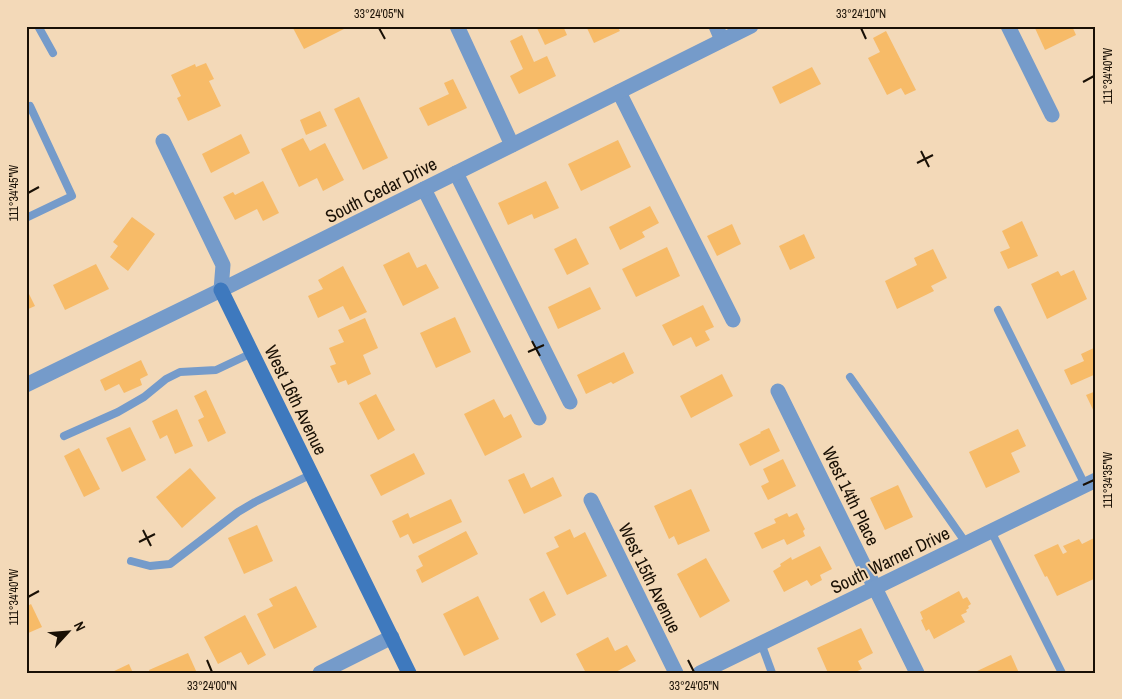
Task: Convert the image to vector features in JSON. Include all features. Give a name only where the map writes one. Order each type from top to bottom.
[{"type":"street","points":[[457,26],[512,145]]},
{"type":"street","points":[[716,26],[722,40]]},
{"type":"street","name":"South Cedar Drive","points":[[26,385],[751,26]]},
{"type":"street","points":[[1008,26],[1052,116]]},
{"type":"street","points":[[619,92],[733,320]]},
{"type":"street","points":[[163,141],[223,265],[221,290]]},
{"type":"street","points":[[456,173],[570,402]]},
{"type":"street","points":[[424,189],[539,418]]},
{"type":"street","name":"West 16th Avenue","points":[[221,290],[409,673]]},
{"type":"street","name":"West 14th Place","points":[[778,391],[917,673]]},
{"type":"street","name":"South Warner Drive","points":[[710,671],[761,643],[1091,482]]},
{"type":"street","name":"West 15th Avenue","points":[[592,500],[676,673]]},
{"type":"street","points":[[320,673],[392,637]]},
{"type":"lane","points":[[38,26],[53,53]]},
{"type":"lane","points":[[26,108],[30,106],[72,196],[26,218]]},
{"type":"lane","points":[[998,310],[1091,482]]},
{"type":"lane","points":[[64,436],[144,398],[166,379],[180,372],[216,370],[252,353]]},
{"type":"lane","points":[[850,377],[966,543]]},
{"type":"lane","points":[[131,561],[150,566],[170,564],[238,512],[312,474]]},
{"type":"lane","points":[[991,531],[1062,673]]},
{"type":"lane","points":[[761,643],[772,673]]},
{"type":"building","points":[[297,26],[345,26],[346,28],[304,49],[293,28]]},
{"type":"building","points":[[536,26],[563,26],[567,35],[545,45]]},
{"type":"building","points":[[586,26],[617,26],[620,31],[594,43]]},
{"type":"building","points":[[1034,26],[1072,26],[1076,35],[1045,50]]},
{"type":"building","points":[[886,31],[916,90],[905,95],[901,88],[887,95],[868,58],[880,52],[873,38]]},
{"type":"building","points":[[522,35],[534,62],[547,56],[556,76],[519,94],[510,76],[523,69],[510,41]]},
{"type":"building","points":[[206,63],[214,79],[209,81],[221,106],[188,121],[177,98],[181,96],[171,75],[195,64],[196,67]]},
{"type":"building","points":[[812,67],[821,84],[780,104],[772,87]]},
{"type":"building","points":[[453,79],[467,108],[428,126],[419,108],[449,94],[444,83]]},
{"type":"building","points":[[359,97],[388,158],[363,170],[334,109]]},
{"type":"building","points":[[320,111],[327,126],[306,135],[300,120]]},
{"type":"building","points":[[241,134],[250,153],[211,173],[202,154]]},
{"type":"building","points":[[303,138],[310,151],[325,143],[344,180],[323,191],[317,178],[299,187],[281,149]]},
{"type":"building","points":[[618,140],[631,167],[581,191],[568,164]]},
{"type":"building","points":[[263,181],[279,213],[263,221],[257,209],[235,220],[223,197],[233,192],[235,195]]},
{"type":"building","points":[[546,181],[559,208],[534,219],[532,214],[508,225],[498,203]]},
{"type":"building","points":[[650,206],[659,223],[642,232],[645,237],[620,250],[609,227]]},
{"type":"building","points":[[132,217],[155,234],[128,271],[110,257],[118,246],[113,242]]},
{"type":"building","points":[[1022,221],[1038,256],[1008,269],[1000,252],[1010,248],[1002,231]]},
{"type":"building","points":[[732,224],[741,244],[717,256],[707,236]]},
{"type":"building","points":[[804,234],[815,258],[790,270],[779,246]]},
{"type":"building","points":[[576,238],[589,264],[567,275],[554,249]]},
{"type":"building","points":[[667,247],[680,276],[636,297],[622,269]]},
{"type":"building","points":[[933,249],[947,278],[931,286],[934,291],[897,309],[885,281],[917,265],[914,258]]},
{"type":"building","points":[[409,252],[417,268],[426,264],[439,288],[403,306],[383,265]]},
{"type":"building","points":[[96,264],[109,289],[65,310],[53,285]]},
{"type":"building","points":[[343,266],[367,312],[350,320],[343,306],[318,318],[308,296],[323,289],[318,280]]},
{"type":"building","points":[[1074,270],[1087,299],[1047,319],[1031,284],[1058,271],[1061,276]]},
{"type":"building","points":[[590,287],[601,309],[558,329],[548,307]]},
{"type":"building","points":[[26,288],[35,306],[26,310]]},
{"type":"building","points":[[703,305],[714,327],[705,331],[710,340],[696,347],[691,337],[673,346],[662,325]]},
{"type":"building","points":[[455,317],[471,352],[436,368],[420,333]]},
{"type":"building","points":[[365,318],[378,348],[363,355],[371,374],[348,385],[346,380],[338,383],[330,366],[336,364],[329,348],[344,342],[338,330]]},
{"type":"building","points":[[1096,347],[1096,374],[1071,385],[1064,370],[1084,361],[1081,354]]},
{"type":"building","points":[[624,352],[634,373],[613,384],[611,382],[586,394],[577,375]]},
{"type":"building","points":[[141,360],[148,375],[140,379],[142,385],[124,393],[119,384],[105,391],[100,380]]},
{"type":"building","points":[[722,374],[733,396],[691,418],[680,396]]},
{"type":"building","points":[[206,390],[226,433],[208,442],[198,420],[204,417],[194,396]]},
{"type":"building","points":[[1096,391],[1096,416],[1086,395]]},
{"type":"building","points":[[376,394],[395,430],[378,440],[359,403]]},
{"type":"building","points":[[494,399],[504,418],[511,414],[522,437],[485,456],[464,414]]},
{"type":"building","points":[[177,409],[193,446],[175,454],[167,435],[160,439],[152,421]]},
{"type":"building","points":[[130,427],[146,460],[122,472],[106,438]]},
{"type":"building","points":[[769,428],[780,451],[750,466],[739,444]]},
{"type":"building","points":[[1018,429],[1026,446],[1011,453],[1020,472],[986,488],[969,452]]},
{"type":"building","points":[[79,448],[100,489],[84,497],[64,456]]},
{"type":"building","points":[[414,453],[425,474],[381,496],[370,475]]},
{"type":"building","points":[[783,459],[796,486],[768,500],[761,486],[769,482],[763,469]]},
{"type":"building","points":[[190,468],[216,498],[182,528],[156,497]]},
{"type":"building","points":[[524,473],[531,488],[553,477],[562,496],[524,514],[508,480]]},
{"type":"building","points":[[898,485],[913,517],[885,530],[870,498]]},
{"type":"building","points":[[691,489],[710,531],[678,545],[674,536],[669,539],[654,506]]},
{"type":"building","points":[[451,499],[462,522],[413,544],[408,534],[400,538],[392,521],[408,513],[410,518]]},
{"type":"building","points":[[787,513],[789,517],[797,513],[805,529],[803,531],[805,536],[787,545],[784,539],[762,549],[754,533],[776,523],[774,519]]},
{"type":"building","points":[[257,525],[273,561],[244,574],[228,538]]},
{"type":"building","points":[[570,529],[574,538],[585,532],[607,576],[567,595],[546,553],[559,547],[554,537]]},
{"type":"building","points":[[466,531],[478,554],[422,583],[416,570],[423,566],[418,556]]},
{"type":"building","points":[[1096,537],[1096,578],[1057,596],[1034,555],[1058,544],[1063,554],[1067,552],[1063,546],[1079,539],[1082,544]]},
{"type":"building","points":[[820,546],[832,569],[820,575],[822,580],[811,586],[807,580],[784,592],[773,571],[791,557],[792,560]]},
{"type":"building","points":[[706,558],[730,601],[700,618],[677,574]]},
{"type":"building","points":[[296,586],[317,627],[274,649],[257,614],[273,606],[269,599]]},
{"type":"building","points":[[544,591],[556,615],[541,623],[529,599]]},
{"type":"building","points":[[959,591],[963,599],[967,597],[971,604],[966,610],[967,612],[961,615],[965,622],[934,639],[929,629],[926,631],[920,612]]},
{"type":"building","points":[[478,596],[499,639],[464,656],[443,614]]},
{"type":"building","points":[[31,604],[42,627],[26,634],[26,607]]},
{"type":"building","points":[[245,615],[266,655],[248,665],[241,652],[218,664],[204,637]]},
{"type":"building","points":[[861,628],[873,653],[858,661],[862,669],[853,673],[828,673],[817,648]]},
{"type":"building","points":[[608,637],[615,651],[627,645],[636,661],[614,673],[586,673],[576,654]]},
{"type":"building","points":[[188,653],[197,673],[150,673],[149,670]]},
{"type":"building","points":[[1011,655],[1019,673],[973,673]]},
{"type":"building","points":[[129,664],[133,673],[110,673]]}]
